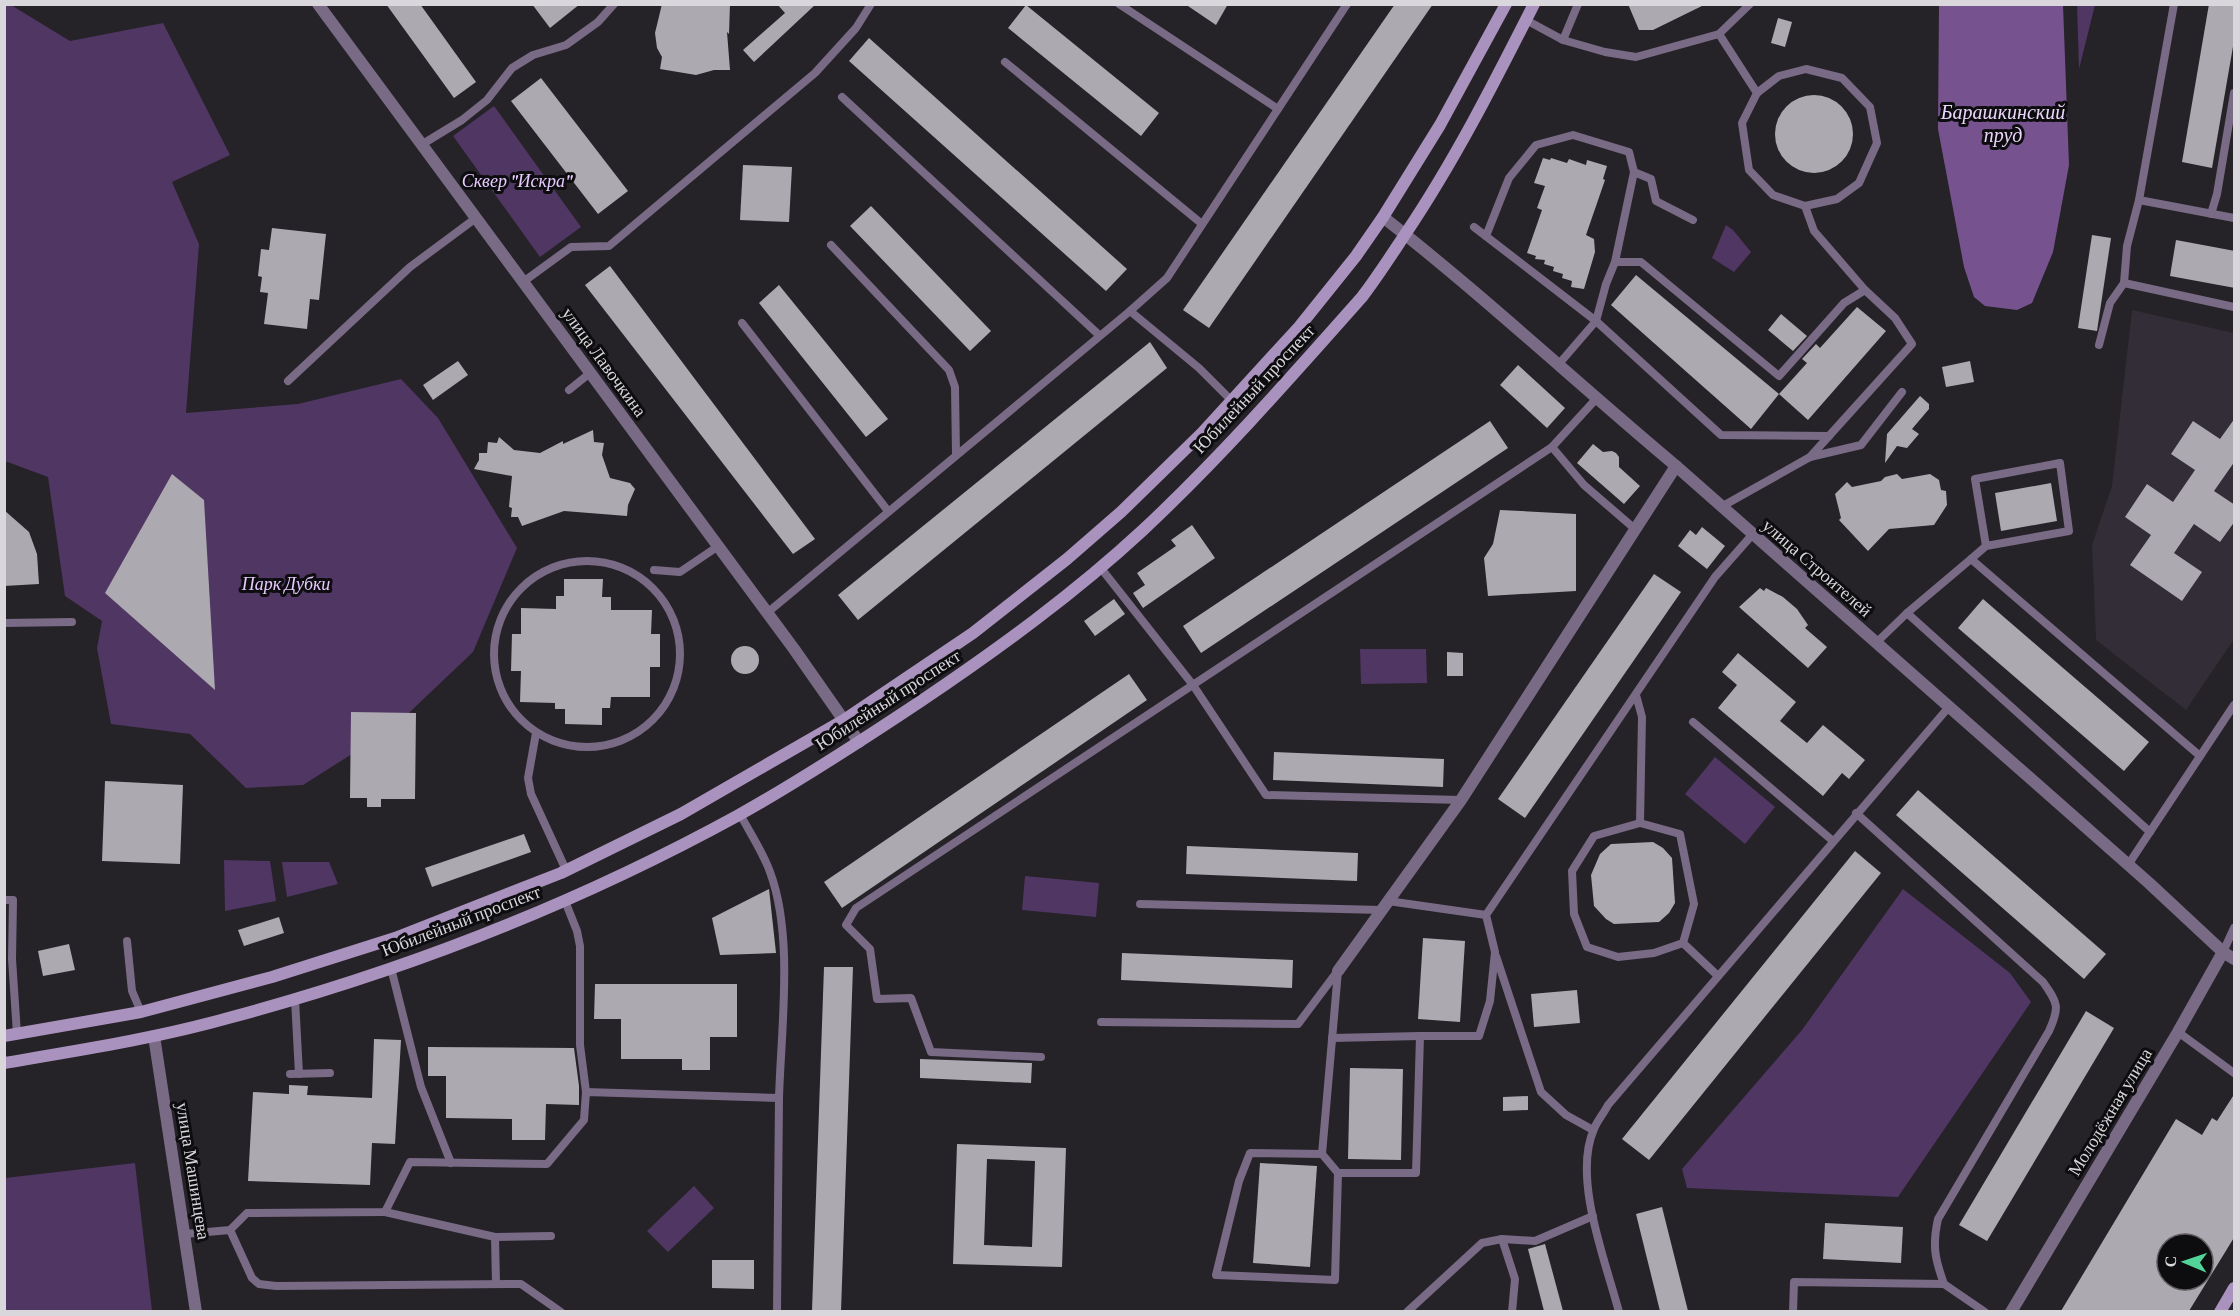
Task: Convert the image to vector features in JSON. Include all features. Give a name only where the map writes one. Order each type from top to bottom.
[{"type":"main road","name":"Юбилейный проспект","points":[[10,1035],[141,1012],[272,977],[395,938],[566,870],[681,814],[844,720],[973,633],[1067,559],[1121,512],[1202,433],[1299,327],[1356,256],[1383,217],[1440,125],[1506,4]]},
{"type":"main road","name":"Юбилейный проспект","points":[[4,1063],[154,1036],[232,1018],[391,968],[470,940],[565,901],[651,861],[740,814],[859,742],[1002,646],[1141,532],[1251,423],[1377,278],[1466,138],[1534,4]]},
{"type":"main road","points":[[2220,1311],[2235,1288]]},
{"type":"street","name":"улица Лавочкина","points":[[318,4],[767,613],[859,742]]},
{"type":"street","name":"улица Строителей","points":[[1383,217],[1457,276],[1596,399],[1676,466],[2223,951],[2235,959]]},
{"type":"street","points":[[1338,971],[1461,800],[1676,466]]},
{"type":"street","name":"улица Строителей","points":[[2223,951],[2235,970]]},
{"type":"street","name":"Молодёжная улица","points":[[2011,1311],[2178,1032],[2223,951]]},
{"type":"street","name":"улица Машинцева","points":[[154,1036],[196,1311]]},
{"type":"lane","points":[[421,144],[462,120],[479,106],[512,68],[533,55],[566,45],[598,22],[614,4]]},
{"type":"lane","points":[[523,282],[571,247],[609,246],[815,73],[856,28],[872,4]]},
{"type":"lane","points":[[1119,4],[1278,109]]},
{"type":"lane","points":[[767,613],[1167,278],[1347,4]]},
{"type":"lane","points":[[1563,40],[1578,4]]},
{"type":"lane","points":[[1526,20],[1563,40],[1605,52],[1636,57],[1719,34],[1750,4]]},
{"type":"lane","points":[[2099,345],[2110,303],[2124,283],[2127,246],[2139,200],[2174,4]]},
{"type":"lane","points":[[1719,34],[1757,93]]},
{"type":"lane","points":[[1005,62],[1202,224]]},
{"type":"lane","points":[[1806,69],[1842,78],[1870,107],[1877,143],[1859,183],[1837,199],[1805,206],[1773,195],[1749,170],[1742,123],[1757,93],[1779,76],[1806,69]]},
{"type":"lane","points":[[2211,214],[2217,194],[2235,93]]},
{"type":"lane","points":[[842,97],[1099,335]]},
{"type":"lane","points":[[1486,236],[1509,178],[1536,145],[1573,135],[1629,152],[1634,172],[1615,262],[1606,284],[1596,321],[1558,365]]},
{"type":"lane","points":[[1634,172],[1652,179],[1656,201],[1693,220]]},
{"type":"lane","points":[[2139,200],[2235,218]]},
{"type":"lane","points":[[1805,206],[1814,231],[1865,290],[1895,318],[1912,344],[1810,457]]},
{"type":"lane","points":[[288,381],[410,267],[476,218]]},
{"type":"lane","points":[[1474,227],[1596,321],[1721,435],[1829,436]]},
{"type":"lane","points":[[831,245],[949,370],[955,387],[956,454]]},
{"type":"lane","points":[[1615,262],[1641,262],[1779,376],[1844,303],[1865,290]]},
{"type":"lane","points":[[2124,283],[2235,307]]},
{"type":"lane","points":[[1130,311],[1199,368],[1232,401]]},
{"type":"lane","points":[[742,323],[888,511]]},
{"type":"lane","points":[[569,390],[590,373]]},
{"type":"lane","points":[[1721,507],[1810,457],[1861,444],[1902,392]]},
{"type":"lane","points":[[1041,1057],[931,1052],[911,998],[877,999],[870,950],[846,925],[856,908],[1552,447],[1596,399]]},
{"type":"lane","points":[[1552,447],[1584,485],[1635,529]]},
{"type":"lane","points":[[1876,643],[1986,546],[2069,531],[2060,463],[1975,479],[1986,546]]},
{"type":"lane","points":[[1593,1130],[1566,1114],[1541,1092],[1495,952],[1486,915],[1715,577],[1752,535]]},
{"type":"lane","points":[[654,570],[680,572],[717,547]]},
{"type":"lane","points":[[1971,559],[2200,756]]},
{"type":"lane","points":[[591,560],[620,566],[640,577],[659,594],[677,631],[680,653],[678,675],[670,697],[650,723],[636,734],[613,744],[589,748],[557,743],[536,734],[513,712],[495,676],[493,647],[497,624],[513,595],[536,575],[568,562],[591,560]]},
{"type":"lane","points":[[1100,567],[1193,685],[1266,795],[1461,800]]},
{"type":"lane","points":[[1907,614],[2150,832]]},
{"type":"lane","points":[[4,623],[72,622]]},
{"type":"lane","points":[[1636,695],[1642,717],[1640,824]]},
{"type":"lane","points":[[2128,865],[2235,705]]},
{"type":"lane","points":[[1619,1311],[1586,1185],[1588,1154],[1593,1130],[1608,1105],[1948,708]]},
{"type":"lane","points":[[1694,722],[1833,841]]},
{"type":"lane","points":[[536,734],[528,778],[531,794],[566,870]]},
{"type":"lane","points":[[1856,813],[2043,982],[2055,999],[2057,1007],[2049,1031],[1938,1219],[1935,1235],[1935,1260],[1944,1284]]},
{"type":"lane","points":[[740,814],[770,872],[781,918],[784,952],[779,1098],[777,1311]]},
{"type":"lane","points":[[1640,824],[1680,834],[1694,904],[1683,943],[1654,953],[1618,957],[1587,947],[1574,914],[1572,871],[1594,836],[1640,824]]},
{"type":"lane","points":[[4,900],[13,900],[10,1035]]},
{"type":"lane","points":[[385,1212],[410,1162],[547,1164],[584,1120],[586,1092],[580,1045],[580,946],[565,901]]},
{"type":"lane","points":[[1140,904],[1385,905],[1486,915]]},
{"type":"lane","name":"Молодёжная улица","points":[[2223,951],[2235,928]]},
{"type":"lane","points":[[127,941],[132,991],[141,1012]]},
{"type":"lane","points":[[1683,943],[1718,976]]},
{"type":"lane","points":[[1332,1038],[1479,1036],[1490,1001],[1495,952]]},
{"type":"lane","points":[[391,968],[421,1087],[451,1163]]},
{"type":"lane","points":[[1101,1022],[1298,1024],[1338,971]]},
{"type":"lane","points":[[1322,1154],[1250,1153],[1239,1181],[1216,1275],[1335,1280],[1338,1173],[1322,1154],[1338,971]]},
{"type":"lane","points":[[295,999],[299,1074]]},
{"type":"lane","points":[[2178,1032],[2235,1073]]},
{"type":"lane","points":[[1338,1173],[1416,1173],[1420,1036]]},
{"type":"lane","points":[[290,1074],[330,1073]]},
{"type":"lane","points":[[586,1092],[779,1098]]},
{"type":"lane","points":[[185,1234],[230,1230],[248,1213],[385,1212],[495,1237],[551,1236]]},
{"type":"lane","points":[[1407,1311],[1482,1243],[1502,1239],[1535,1240],[1593,1216]]},
{"type":"lane","points":[[230,1230],[252,1278],[259,1284],[276,1286],[521,1284],[561,1311]]},
{"type":"lane","points":[[495,1237],[496,1284]]},
{"type":"lane","points":[[1502,1239],[1515,1280],[1512,1311]]},
{"type":"lane","points":[[1793,1311],[1794,1282],[1944,1284],[1984,1311]]},
{"type":"shaded area","points":[[2132,310],[2234,333],[2234,639],[2186,710],[2096,640],[2092,545],[2112,486]]},
{"type":"green space","name":"Парк Дубки","points":[[5,5],[11,5],[70,41],[163,23],[230,155],[172,182],[199,244],[186,413],[298,404],[401,379],[438,418],[517,548],[473,652],[393,728],[303,785],[246,788],[190,734],[111,724],[97,648],[102,621],[65,596],[48,477],[5,461]]},
{"type":"green space","points":[[2077,5],[2095,5],[2079,69]]},
{"type":"green space","name":"Сквер \"Искра\"","points":[[494,106],[581,227],[540,257],[453,136]]},
{"type":"green space","points":[[1726,225],[1751,252],[1734,272],[1712,258]]},
{"type":"green space","points":[[1360,649],[1426,649],[1427,683],[1361,684]]},
{"type":"green space","points":[[1715,757],[1775,807],[1745,844],[1685,794]]},
{"type":"green space","points":[[224,860],[270,861],[276,901],[225,911]]},
{"type":"green space","points":[[282,862],[329,862],[338,884],[287,897]]},
{"type":"green space","points":[[1025,876],[1099,883],[1096,917],[1022,910]]},
{"type":"green space","points":[[1903,889],[2010,973],[2031,1002],[1898,1197],[1687,1188],[1682,1169],[1802,1030]]},
{"type":"green space","points":[[135,1163],[152,1311],[5,1311],[5,1178]]},
{"type":"green space","points":[[694,1186],[714,1208],[668,1252],[647,1231]]},
{"type":"water","name":"Барашкинский пруд","points":[[1939,5],[2063,5],[2069,165],[2053,252],[2032,303],[2017,310],[1985,306],[1974,297],[1964,267],[1938,129]]},
{"type":"building","points":[[386,4],[420,4],[476,82],[454,98]]},
{"type":"building","points":[[532,4],[580,4],[550,28]]},
{"type":"building","points":[[662,4],[730,4],[729,34],[727,32],[730,70],[714,70],[696,75],[660,69],[662,57],[657,48],[655,33]]},
{"type":"building","points":[[777,4],[816,4],[754,62],[743,50],[785,13]]},
{"type":"building","points":[[1185,4],[1228,4],[1216,25]]},
{"type":"building","points":[[1395,4],[1433,4],[1209,328],[1183,310]]},
{"type":"building","points":[[1628,4],[1706,4],[1653,30],[1639,30]]},
{"type":"building","points":[[2209,4],[2235,4],[2235,35],[2212,168],[2182,162]]},
{"type":"building","points":[[1026,5],[1159,113],[1141,136],[1008,28]]},
{"type":"building","points":[[1778,18],[1792,22],[1785,47],[1771,43]]},
{"type":"building","points":[[869,38],[1127,269],[1106,291],[849,61]]},
{"type":"building","points":[[541,78],[628,191],[598,214],[511,101]]},
{"type":"building","points":[[1814,95],[1829,98],[1842,106],[1850,119],[1853,134],[1850,149],[1842,162],[1829,170],[1814,173],[1799,170],[1786,162],[1778,149],[1775,134],[1778,119],[1786,106],[1799,98]]},
{"type":"building","points":[[1543,158],[1567,163],[1569,159],[1586,165],[1587,160],[1607,166],[1603,179],[1605,180],[1586,235],[1594,239],[1595,252],[1584,289],[1571,287],[1572,281],[1562,278],[1563,274],[1553,271],[1554,267],[1544,264],[1545,260],[1535,259],[1536,256],[1527,253],[1542,210],[1537,208],[1545,186],[1534,183]]},
{"type":"building","points":[[743,165],[792,167],[789,222],[740,220]]},
{"type":"building","points":[[871,206],[991,331],[970,351],[850,226]]},
{"type":"building","points":[[272,228],[326,234],[319,300],[310,299],[307,329],[264,324],[268,293],[260,292],[262,277],[258,276],[261,249],[269,250]]},
{"type":"building","points":[[2092,235],[2111,238],[2097,331],[2078,328]]},
{"type":"building","points":[[2176,240],[2235,251],[2235,288],[2170,276]]},
{"type":"building","points":[[610,266],[815,539],[793,554],[585,285]]},
{"type":"building","points":[[1636,275],[1779,394],[1751,429],[1611,305]]},
{"type":"building","points":[[779,285],[888,419],[866,437],[759,303]]},
{"type":"building","points":[[1857,307],[1886,331],[1808,420],[1779,394],[1807,363],[1802,359],[1816,344],[1820,348]]},
{"type":"building","points":[[1781,314],[1807,336],[1793,351],[1768,330]]},
{"type":"building","points":[[1150,342],[1167,368],[858,620],[838,595]]},
{"type":"building","points":[[458,361],[468,375],[433,400],[423,385]]},
{"type":"building","points":[[1970,361],[1974,382],[1946,387],[1942,367]]},
{"type":"building","points":[[1518,365],[1565,408],[1547,428],[1500,385]]},
{"type":"building","points":[[1920,396],[1929,404],[1929,409],[1912,429],[1919,434],[1907,448],[1897,446],[1885,463],[1887,434]]},
{"type":"building","points":[[2235,418],[2235,461],[2214,491],[2235,505],[2235,521],[2220,542],[2194,524],[2174,553],[2202,572],[2182,601],[2130,565],[2151,535],[2125,517],[2147,484],[2173,502],[2195,470],[2171,454],[2193,421],[2220,439]]},
{"type":"building","points":[[1490,421],[1508,448],[1201,653],[1183,626]]},
{"type":"building","points":[[593,430],[594,442],[604,443],[602,455],[610,478],[630,483],[635,489],[628,505],[627,516],[564,511],[522,526],[518,517],[511,517],[512,508],[509,507],[512,476],[474,469],[479,460],[479,453],[487,453],[488,442],[497,443],[499,437],[514,450],[540,453],[563,441],[563,444]]},
{"type":"building","points":[[1593,444],[1603,452],[1616,453],[1619,457],[1619,467],[1640,486],[1624,504],[1577,463]]},
{"type":"building","points":[[172,474],[204,500],[215,690],[105,593]]},
{"type":"building","points":[[1897,474],[1902,479],[1930,474],[1939,480],[1941,490],[1946,491],[1947,505],[1934,525],[1889,529],[1868,551],[1839,520],[1841,518],[1835,494],[1847,482],[1852,487],[1881,481],[1885,477]]},
{"type":"building","points":[[2051,483],[2057,521],[2001,531],[1995,493]]},
{"type":"building","points":[[4,510],[29,532],[37,554],[39,584],[4,586]]},
{"type":"building","points":[[1500,510],[1576,514],[1576,591],[1488,596],[1484,558],[1493,544]]},
{"type":"building","points":[[1192,525],[1215,558],[1143,608],[1133,593],[1145,585],[1137,573],[1176,546],[1171,540]]},
{"type":"building","points":[[1702,527],[1725,546],[1707,569],[1678,546],[1690,530],[1696,535]]},
{"type":"building","points":[[1654,574],[1681,592],[1525,818],[1498,799]]},
{"type":"building","points":[[564,579],[603,579],[602,597],[611,597],[611,610],[652,610],[651,634],[660,634],[660,667],[650,667],[650,697],[611,697],[610,708],[602,708],[602,725],[565,724],[565,709],[555,709],[555,703],[520,702],[521,671],[511,671],[512,634],[521,634],[521,608],[556,609],[556,596],[564,596]]},
{"type":"building","points":[[1760,588],[1764,591],[1766,588],[1783,597],[1797,609],[1808,625],[1805,628],[1827,647],[1808,668],[1739,607]]},
{"type":"building","points":[[1114,599],[1125,614],[1095,636],[1084,621]]},
{"type":"building","points":[[1983,599],[2149,742],[2124,771],[1958,628]]},
{"type":"building","points":[[745,646],[755,650],[759,660],[755,670],[745,674],[735,670],[731,660],[735,650]]},
{"type":"building","points":[[1447,652],[1463,653],[1463,676],[1447,676]]},
{"type":"building","points":[[1738,653],[1796,702],[1780,721],[1807,743],[1823,725],[1865,760],[1849,779],[1842,773],[1823,796],[1718,708],[1737,685],[1722,672]]},
{"type":"building","points":[[1129,674],[1147,700],[842,908],[824,882]]},
{"type":"building","points":[[351,712],[416,713],[415,799],[381,799],[381,807],[367,807],[367,798],[350,798]]},
{"type":"building","points":[[1274,752],[1444,759],[1443,787],[1273,780]]},
{"type":"building","points":[[105,781],[183,785],[180,864],[102,861]]},
{"type":"building","points":[[1918,790],[2106,954],[2084,979],[1896,815]]},
{"type":"building","points":[[524,834],[531,852],[432,887],[425,868]]},
{"type":"building","points":[[1653,842],[1663,848],[1672,858],[1675,903],[1669,913],[1659,922],[1614,924],[1594,906],[1591,875],[1600,854],[1611,844]]},
{"type":"building","points":[[1187,846],[1358,853],[1357,881],[1186,874]]},
{"type":"building","points":[[1855,851],[1881,873],[1649,1160],[1622,1139]]},
{"type":"building","points":[[769,889],[776,953],[720,955],[712,918]]},
{"type":"building","points":[[279,917],[284,933],[244,946],[238,930]]},
{"type":"building","points":[[1423,938],[1465,941],[1460,1022],[1418,1019]]},
{"type":"building","points":[[69,944],[75,970],[43,976],[38,951]]},
{"type":"building","points":[[1122,953],[1293,960],[1292,988],[1121,980]]},
{"type":"building","points":[[824,967],[853,967],[841,1311],[812,1311]]},
{"type":"building","points":[[595,984],[737,984],[737,1037],[710,1037],[710,1070],[682,1070],[682,1059],[621,1059],[621,1019],[594,1019]]},
{"type":"building","points":[[1577,990],[1580,1023],[1534,1027],[1531,994]]},
{"type":"building","points":[[2086,1011],[2114,1028],[1987,1241],[1959,1225]]},
{"type":"building","points":[[374,1039],[401,1040],[395,1144],[372,1143],[370,1185],[248,1181],[253,1092],[289,1094],[289,1085],[308,1086],[307,1095],[372,1098]]},
{"type":"building","points":[[428,1047],[574,1048],[579,1105],[546,1104],[545,1140],[512,1140],[512,1119],[446,1118],[446,1076],[428,1076]]},
{"type":"building","points":[[920,1059],[1032,1063],[1031,1083],[920,1078]]},
{"type":"building","points":[[1350,1068],[1403,1069],[1401,1160],[1348,1159]]},
{"type":"building","points":[[2235,1093],[2235,1236],[2215,1269],[2215,1232],[2155,1232],[2155,1292],[2201,1292],[2189,1311],[2061,1311],[2176,1119],[2202,1135],[2212,1118],[2217,1121]]},
{"type":"building","points":[[1528,1096],[1528,1110],[1503,1111],[1503,1097]]},
{"type":"building","points":[[957,1144],[1066,1148],[1062,1267],[953,1264]],"holes":[[[987,1159],[1035,1161],[1032,1247],[984,1245]]]},
{"type":"building","points":[[1260,1163],[1317,1166],[1310,1267],[1253,1263]]},
{"type":"building","points":[[1662,1207],[1688,1311],[1660,1311],[1636,1214]]},
{"type":"building","points":[[1825,1223],[1903,1227],[1901,1263],[1823,1259]]},
{"type":"building","points":[[1545,1244],[1563,1311],[1544,1311],[1528,1249]]},
{"type":"building","points":[[712,1260],[754,1260],[754,1289],[712,1288]]}]
